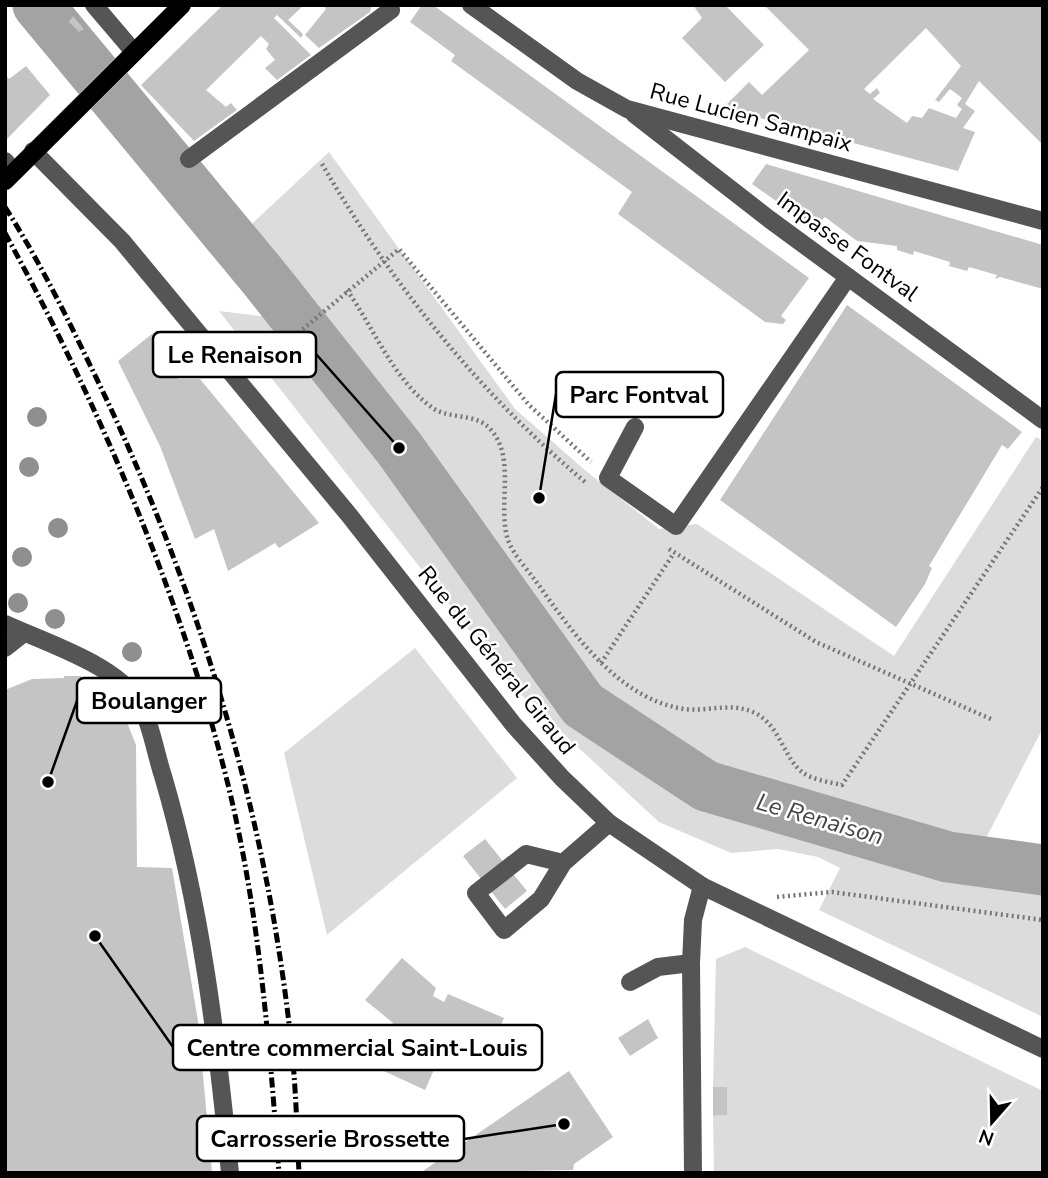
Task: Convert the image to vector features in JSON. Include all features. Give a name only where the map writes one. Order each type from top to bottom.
[{"type":"main road","points":[[8,171],[62,124],[182,5]]},
{"type":"street","points":[[94,5],[134,52]]},
{"type":"street","points":[[189,159],[391,10],[390,5]]},
{"type":"street","name":"Rue Lucien Sampaix","points":[[471,5],[577,81],[627,109],[1043,221]]},
{"type":"street","name":"Impasse Fontval","points":[[627,109],[848,277],[1043,420]]},
{"type":"street","name":"Rue du Général Giraud","points":[[33,151],[122,241],[349,515],[513,724],[562,778],[609,823],[702,887],[1043,1049]]},
{"type":"street","points":[[635,427],[608,478],[676,526],[848,277]]},
{"type":"street","points":[[5,624],[110,675],[138,701],[146,720],[173,809],[205,959],[217,1034],[230,1173]]},
{"type":"street","points":[[5,648],[24,633]]},
{"type":"street","points":[[563,863],[526,854],[476,893],[504,930],[541,899],[563,863],[609,823]]},
{"type":"street","points":[[693,1173],[691,963],[693,920],[702,887]]},
{"type":"street","points":[[630,982],[658,967],[691,963]]},
{"type":"path","points":[[275,352],[399,249],[529,405],[608,478]]},
{"type":"path","points":[[347,290],[415,393],[437,411],[471,418],[491,429],[503,456],[508,540],[550,600],[601,663],[648,696],[683,709],[739,707],[759,715],[782,740],[800,771],[842,785],[1043,487]]},
{"type":"path","points":[[601,663],[674,553]]},
{"type":"path","points":[[747,908],[780,896],[832,892],[1043,920]]},
{"type":"shaded area","points":[[329,152],[515,409],[586,471],[659,529],[697,524],[894,656],[1036,437],[1043,441],[1043,728],[985,840],[1043,855],[1043,1017],[819,910],[840,868],[818,857],[778,849],[731,853],[659,822],[516,690],[219,311],[328,324],[242,233]]},
{"type":"shaded area","points":[[415,648],[517,778],[327,935],[284,753]]},
{"type":"shaded area","points":[[745,947],[1043,1091],[1043,1173],[714,1173],[713,1116],[726,1115],[727,1087],[713,1087],[716,959]]},
{"type":"building","points":[[223,5],[304,5],[288,20],[303,34],[301,38],[277,15],[274,18],[311,55],[277,80],[265,68],[275,60],[266,49],[269,44],[261,36],[206,90],[226,107],[231,103],[237,110],[194,141],[141,85]]},
{"type":"building","points":[[323,5],[372,5],[370,12],[319,48],[305,35],[326,9]]},
{"type":"building","points":[[422,5],[433,5],[809,278],[781,316],[786,320],[783,324],[765,322],[618,214],[632,192],[451,61],[455,55],[410,22]]},
{"type":"building","points":[[693,5],[725,5],[764,45],[725,82],[682,38],[702,18]]},
{"type":"building","points":[[764,5],[1043,5],[1043,145],[979,81],[965,104],[975,111],[963,128],[975,132],[958,171],[723,108],[749,82],[762,95],[809,50]],"holes":[[[926,28],[961,66],[935,100],[939,102],[950,89],[962,98],[957,105],[962,109],[956,118],[929,108],[922,118],[912,116],[907,123],[873,99],[880,93],[877,88],[870,94],[864,89]]]},
{"type":"building","points":[[73,16],[84,29],[79,32],[69,22]]},
{"type":"building","points":[[26,66],[50,95],[5,141],[5,75],[9,79]]},
{"type":"building","points":[[766,164],[1043,245],[1043,289],[1000,277],[995,279],[997,275],[969,267],[967,271],[949,266],[950,262],[914,251],[913,255],[897,250],[897,246],[857,241],[825,217],[814,228],[752,184]]},
{"type":"building","points":[[847,305],[1022,432],[1008,449],[1002,445],[929,566],[932,568],[925,584],[896,627],[720,500]]},
{"type":"building","points":[[157,330],[174,349],[171,370],[178,379],[200,379],[319,523],[279,548],[275,543],[228,571],[214,529],[195,539],[160,446],[118,361]]},
{"type":"building","points":[[81,676],[81,684],[100,693],[114,705],[126,720],[136,745],[137,867],[172,868],[198,1021],[212,1173],[5,1173],[5,690],[32,679]]},
{"type":"building","points":[[485,839],[527,891],[505,909],[463,856]]},
{"type":"building","points":[[402,958],[436,988],[433,996],[444,1002],[448,994],[504,1018],[481,1070],[442,1052],[425,1090],[373,1066],[393,1023],[365,1000]]},
{"type":"building","points":[[648,1019],[658,1038],[630,1056],[618,1038]]},
{"type":"building","points":[[569,1071],[613,1137],[574,1164],[573,1170],[420,1173]]},
{"type":"building","points":[[713,1087],[727,1087],[727,1115],[713,1116]]},
{"type":"waterway","name":"Le Renaison","points":[[38,5],[265,279],[399,448],[583,705],[706,786],[948,857],[1043,870]]},
{"type":"railway","points":[[5,207],[60,304],[128,446],[194,613],[221,699],[245,786],[281,962],[293,1066],[299,1173]]},
{"type":"railway","points":[[5,233],[70,360],[130,493],[157,560],[204,697],[223,765],[245,865],[266,1019],[279,1173]]},
{"type":"place","name":"Le Renaison","points":[[399,448]]},
{"type":"place","name":"Parc Fontval","points":[[539,498]]},
{"type":"place","name":"Boulanger","points":[[48,782]]},
{"type":"place","name":"Centre commercial Saint-Louis","points":[[95,936]]},
{"type":"place","name":"Carrosserie Brossette","points":[[564,1124]]}]
